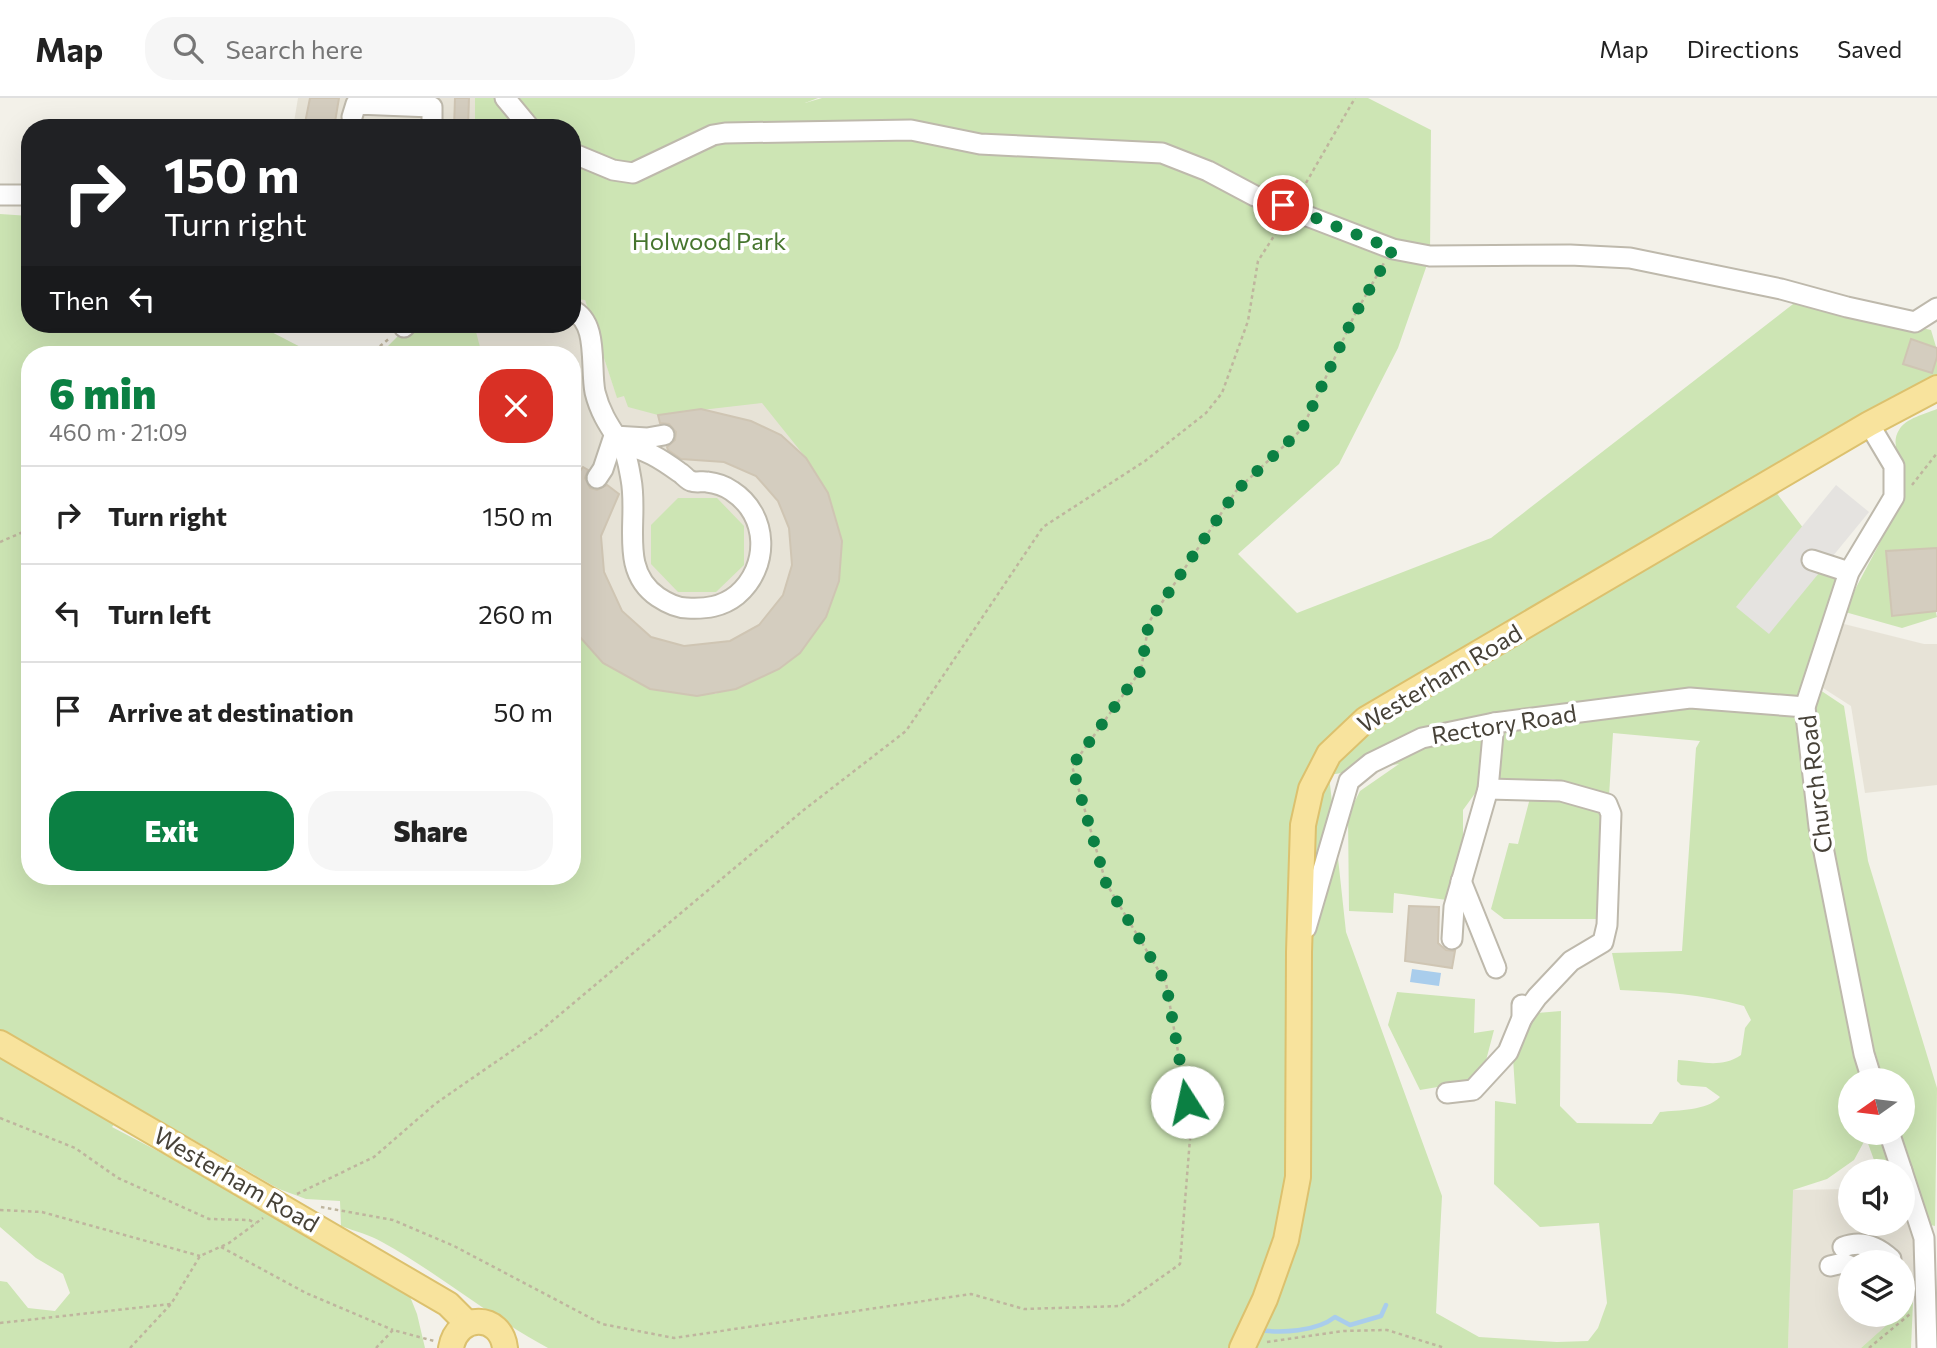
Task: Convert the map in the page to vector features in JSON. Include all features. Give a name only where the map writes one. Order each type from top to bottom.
[{"type":"main road","name":"Westerham Road","points":[[1254,1345],[1265,1298],[1286,1240],[1298,1177],[1299,952],[1303,825],[1311,789],[1329,754],[1366,719],[1869,424],[1937,388]]},
{"type":"main road","name":"Westerham Road","points":[[0,1043],[448,1304],[467,1323],[483,1322],[492,1326],[500,1333],[505,1348]]},
{"type":"main road","points":[[451,1347],[455,1333],[467,1323]]},
{"type":"street","points":[[505,98],[522,119]]},
{"type":"street","points":[[352,117],[356,104],[432,107],[432,119]]},
{"type":"street","points":[[581,157],[613,170],[633,173],[713,135],[725,133],[911,130],[980,144],[1162,153],[1255,196],[1393,249],[1430,256],[1570,255],[1630,258],[1781,289],[1915,322],[1937,308]]},
{"type":"street","points":[[0,195],[21,195]]},
{"type":"street","points":[[581,314],[589,327],[595,392],[605,421],[618,440],[632,481],[633,559],[638,576],[651,592],[666,603],[682,608],[723,605],[738,594],[751,579],[760,561],[758,524],[748,506],[734,492],[723,486],[692,482],[661,459],[618,440]]},
{"type":"street","name":"Church Road","points":[[1868,1068],[1819,827],[1805,707],[1849,572],[1894,497],[1894,466],[1869,424]]},
{"type":"street","points":[[618,440],[664,435]]},
{"type":"street","points":[[597,478],[618,440]]},
{"type":"street","points":[[1812,560],[1849,572]]},
{"type":"street","name":"Rectory Road","points":[[1299,952],[1349,781],[1371,763],[1422,738],[1494,723],[1690,698],[1805,707]]},
{"type":"street","points":[[1452,939],[1454,907],[1488,789],[1494,723]]},
{"type":"street","points":[[1447,1093],[1473,1090],[1508,1052],[1522,1018],[1537,997],[1571,961],[1603,942],[1606,925],[1611,814],[1607,804],[1561,791],[1488,789]]},
{"type":"street","points":[[1461,881],[1496,968]]},
{"type":"street","points":[[1522,997],[1522,1018]]},
{"type":"street","points":[[1915,1211],[1924,1238],[1924,1260],[1931,1302],[1927,1348]]},
{"type":"street","points":[[1850,1250],[1854,1243],[1878,1250]]},
{"type":"street","points":[[1915,1260],[1924,1260]]},
{"type":"street","points":[[1830,1266],[1838,1264]]},
{"type":"path","points":[[291,1197],[374,1157],[435,1104],[539,1032],[805,809],[906,732],[1044,527],[1144,461],[1206,413],[1222,393],[1248,321],[1258,261],[1355,98]]},
{"type":"path","points":[[315,1207],[393,1220],[454,1246],[601,1324],[674,1338],[971,1294],[1024,1309],[1122,1306],[1180,1264],[1191,1126],[1166,983],[1106,883],[1072,766],[1141,670],[1149,622],[1236,491],[1302,429],[1354,316],[1393,249]]},
{"type":"path","points":[[380,346],[395,333]]},
{"type":"path","points":[[0,542],[21,533]]},
{"type":"path","points":[[0,1118],[75,1148],[118,1178],[209,1219],[250,1220],[256,1223],[220,1247],[200,1256],[171,1304],[130,1348]]},
{"type":"path","points":[[0,1210],[41,1212],[200,1256]]},
{"type":"path","points":[[220,1247],[306,1293],[393,1330],[451,1347]]},
{"type":"path","points":[[1869,1348],[1931,1302]]},
{"type":"path","points":[[0,1323],[171,1304]]},
{"type":"path","points":[[376,1348],[393,1330]]},
{"type":"path","points":[[1254,1345],[1344,1331],[1387,1330],[1445,1348]]},
{"type":"shaded area","points":[[298,98],[475,98],[475,119],[294,119]]},
{"type":"shaded area","points":[[581,300],[585,300],[617,397],[747,374],[862,537],[839,640],[737,743],[581,684],[581,346],[472,346],[469,333],[581,333]]},
{"type":"shaded area","points":[[1836,485],[1869,512],[1769,634],[1736,607]]},
{"type":"shaded area","points":[[1840,623],[1924,644],[1937,644],[1937,785],[1865,793],[1851,706],[1823,688]]},
{"type":"shaded area","points":[[1838,1189],[1838,1236],[1913,1236],[1913,1250],[1838,1250],[1838,1327],[1884,1327],[1861,1348],[1788,1348],[1792,1190]]},
{"type":"green space","name":"Holwood Park","points":[[475,98],[818,98],[805,103],[822,98],[1368,98],[1431,130],[1430,256],[1398,348],[1339,464],[1238,554],[1297,613],[1491,538],[1797,301],[1931,330],[1937,350],[1937,380],[1772,487],[1839,575],[1817,688],[1844,706],[1868,861],[1937,1088],[1935,1226],[1915,1222],[1915,1159],[1874,1159],[1869,1145],[1915,1145],[1915,1068],[1838,1068],[1838,1145],[1862,1145],[1855,1159],[1838,1159],[1838,1171],[1827,1179],[1793,1190],[1788,1348],[548,1348],[403,1254],[372,1237],[341,1226],[340,1201],[306,1199],[279,1189],[131,1104],[112,1127],[234,1191],[295,1230],[409,1294],[425,1348],[0,1348],[0,1281],[7,1282],[28,1308],[55,1311],[70,1293],[63,1274],[36,1258],[0,1227],[0,214],[21,215],[21,333],[273,333],[299,346],[21,346],[21,885],[581,885],[581,638],[603,663],[715,694],[779,669],[826,617],[842,541],[806,458],[762,403],[658,415],[628,407],[624,396],[617,398],[585,300],[581,300],[581,119],[475,119]],"holes":[[[1613,733],[1700,741],[1696,748],[1682,951],[1612,953],[1620,990],[1682,994],[1744,1006],[1751,1020],[1745,1028],[1741,1055],[1726,1062],[1678,1060],[1677,1081],[1681,1085],[1706,1087],[1720,1097],[1707,1105],[1660,1112],[1652,1124],[1577,1123],[1560,1106],[1561,1011],[1537,1013],[1513,1058],[1516,1104],[1495,1101],[1494,1184],[1540,1227],[1599,1223],[1607,1303],[1598,1328],[1588,1341],[1557,1342],[1479,1337],[1436,1313],[1442,1196],[1346,932],[1329,775],[1399,764],[1360,791],[1348,815],[1349,911],[1393,913],[1394,893],[1447,900],[1463,837],[1463,810],[1479,788],[1482,752],[1503,749],[1498,781],[1553,779],[1609,796]]]},
{"type":"green space","points":[[401,333],[476,333],[480,346],[388,346]]},
{"type":"green space","points":[[1937,409],[1937,548],[1909,582],[1906,549],[1886,551],[1892,616],[1912,614],[1912,610],[1935,608],[1937,617],[1902,628],[1845,612],[1899,499],[1904,477],[1896,450],[1896,436],[1902,426],[1911,419]]},
{"type":"green space","points":[[678,498],[717,498],[744,526],[744,565],[716,592],[678,592],[651,564],[651,525]]},
{"type":"green space","points":[[1530,798],[1587,805],[1601,811],[1605,846],[1599,919],[1504,919],[1491,909],[1509,843],[1518,844]]},
{"type":"green space","points":[[1397,992],[1475,999],[1474,1033],[1494,1030],[1484,1068],[1473,1081],[1420,1090],[1388,1025]]},
{"type":"green space","points":[[1884,1327],[1912,1327],[1911,1348],[1861,1348]]},
{"type":"water","points":[[1412,969],[1441,973],[1439,986],[1410,982]]},
{"type":"building","points":[[310,98],[339,98],[336,119],[306,119]]},
{"type":"building","points":[[455,98],[469,98],[468,119],[454,119]]},
{"type":"building","points":[[1911,339],[1937,348],[1932,373],[1903,364]]},
{"type":"building","points":[[701,409],[751,421],[781,435],[806,458],[828,493],[842,541],[839,581],[826,617],[800,653],[779,669],[736,689],[697,696],[650,689],[603,663],[581,638],[583,467],[588,470],[585,478],[590,488],[597,490],[607,485],[619,494],[601,536],[604,572],[622,611],[651,637],[684,646],[730,641],[759,625],[783,595],[792,565],[789,528],[778,501],[756,476],[724,462],[681,459],[668,450],[667,447],[675,440],[676,432],[669,424],[660,423],[658,415]]},
{"type":"building","points":[[1937,548],[1937,611],[1892,616],[1886,551]]},
{"type":"building","points":[[1409,906],[1439,907],[1438,943],[1446,950],[1455,951],[1452,968],[1405,961]]},
{"type":"waterway","points":[[1258,1330],[1298,1330],[1318,1326],[1335,1317],[1350,1325],[1381,1316],[1386,1305]]},
{"type":"route","points":[[1187,1102],[1166,983],[1106,883],[1072,766],[1141,670],[1149,622],[1236,491],[1302,429],[1354,316],[1393,249],[1283,205]]}]
